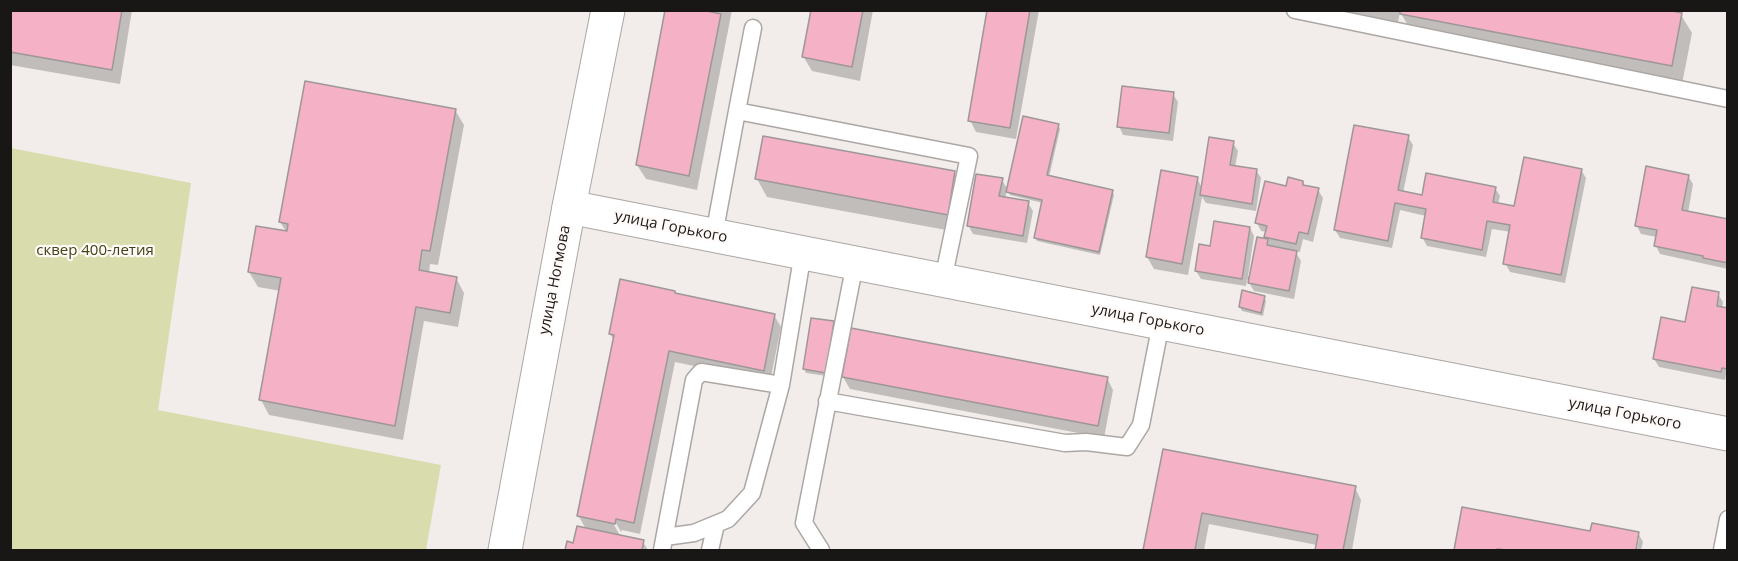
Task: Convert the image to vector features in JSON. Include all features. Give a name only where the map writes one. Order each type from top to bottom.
[{"type":"street","name":"улица Ногмова","points":[[505,550],[608,10]]},
{"type":"street","name":"улица Горького","points":[[569,207],[1728,434]]},
{"type":"lane","points":[[1295,10],[1728,99]]},
{"type":"lane","points":[[714,235],[753,28]]},
{"type":"lane","points":[[737,111],[969,156],[944,280]]},
{"type":"lane","points":[[781,385],[701,372],[694,380],[663,544],[728,519],[752,493],[781,385],[803,252]]},
{"type":"lane","points":[[821,550],[804,523],[855,263]]},
{"type":"lane","points":[[827,401],[1065,443],[1086,442],[1127,447],[1141,425],[1161,323]]},
{"type":"lane","points":[[1722,550],[1728,519]]},
{"type":"lane","points":[[710,550],[716,524]]},
{"type":"green space","name":"сквер 400-летия","points":[[11,148],[191,183],[158,410],[441,465],[426,550],[11,550]]},
{"type":"building","points":[[10,10],[122,10],[112,70],[10,52]]},
{"type":"building","points":[[665,10],[702,10],[721,14],[689,176],[636,165]]},
{"type":"building","points":[[811,10],[863,10],[852,67],[802,57]]},
{"type":"building","points":[[987,10],[1030,10],[1010,128],[968,121]]},
{"type":"building","points":[[1400,10],[1668,10],[1682,13],[1672,66],[1400,14]]},
{"type":"building","points":[[305,81],[456,109],[430,251],[422,250],[419,270],[457,277],[450,313],[416,307],[395,426],[259,400],[281,278],[248,272],[256,226],[287,231],[288,224],[279,222]]},
{"type":"building","points":[[1122,86],[1174,92],[1169,133],[1117,127]]},
{"type":"building","points":[[1023,116],[1059,124],[1047,175],[1113,190],[1099,252],[1034,238],[1042,200],[1006,192]]},
{"type":"building","points":[[1354,125],[1409,135],[1398,190],[1422,195],[1426,173],[1496,187],[1493,202],[1514,206],[1524,157],[1582,169],[1561,275],[1503,264],[1510,225],[1487,221],[1482,250],[1421,238],[1426,209],[1395,203],[1388,241],[1334,230]]},
{"type":"building","points":[[763,136],[955,171],[948,215],[755,179]]},
{"type":"building","points":[[1209,137],[1234,141],[1230,165],[1257,169],[1252,204],[1200,195]]},
{"type":"building","points":[[1646,166],[1689,175],[1682,210],[1728,219],[1728,263],[1654,246],[1657,230],[1635,226]]},
{"type":"building","points":[[1161,170],[1198,177],[1182,264],[1146,257]]},
{"type":"building","points":[[976,174],[1003,178],[999,196],[1029,201],[1023,236],[967,226]]},
{"type":"building","points":[[1288,177],[1303,181],[1303,185],[1319,188],[1308,234],[1299,232],[1296,244],[1264,237],[1267,226],[1255,223],[1265,181],[1286,186]]},
{"type":"building","points":[[1214,221],[1250,227],[1242,279],[1195,271],[1199,244],[1210,246]]},
{"type":"building","points":[[1257,237],[1268,239],[1267,245],[1297,251],[1289,291],[1248,283]]},
{"type":"building","points":[[620,279],[775,314],[764,371],[669,351],[634,523],[616,519],[615,524],[577,516],[614,335],[609,334]]},
{"type":"building","points":[[1692,287],[1719,292],[1717,306],[1728,308],[1728,369],[1722,368],[1721,372],[1653,359],[1661,317],[1685,322]]},
{"type":"building","points":[[1242,290],[1265,296],[1261,313],[1239,307]]},
{"type":"building","points":[[811,318],[834,321],[826,373],[803,369]]},
{"type":"building","points":[[851,328],[1108,377],[1098,426],[842,377]]},
{"type":"building","points":[[1163,449],[1356,486],[1343,550],[1315,550],[1318,535],[1202,513],[1195,550],[1143,550]]},
{"type":"building","points":[[1462,507],[1590,531],[1592,523],[1639,532],[1636,550],[1454,550]]},
{"type":"building","points":[[577,526],[644,540],[642,550],[565,550],[567,541],[573,543]]}]
